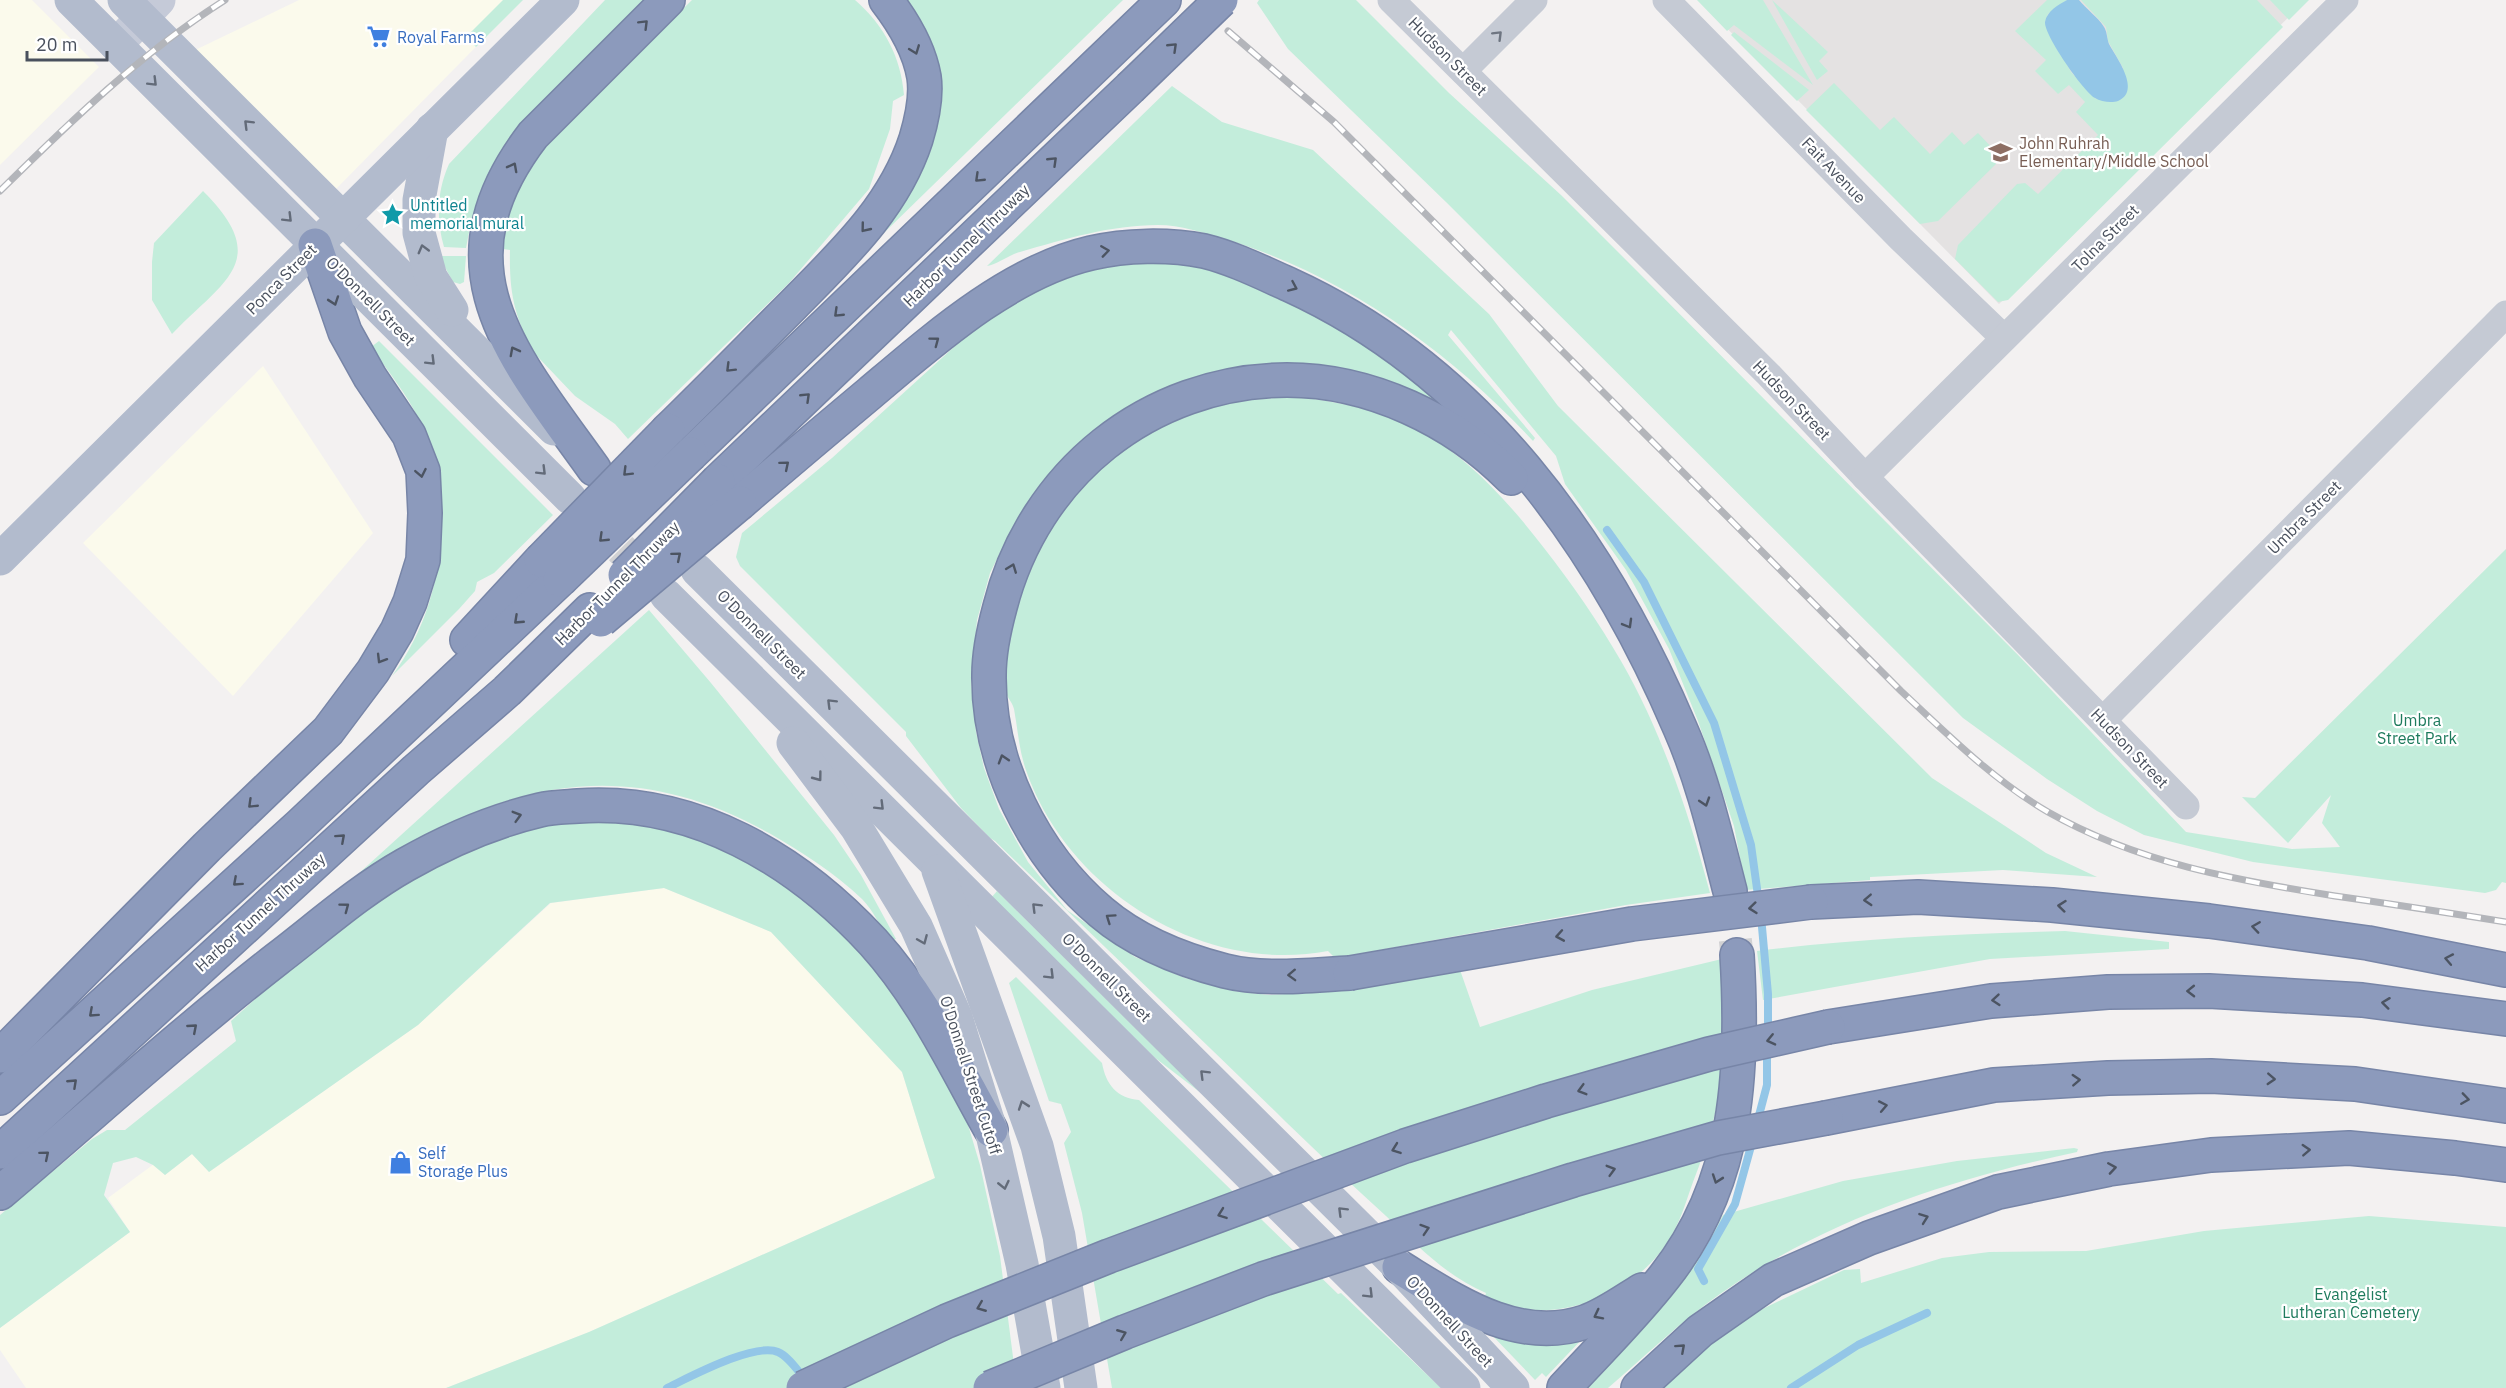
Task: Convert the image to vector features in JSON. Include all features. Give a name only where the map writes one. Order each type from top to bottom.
[{"type":"highway","points":[[596,470],[526,374],[499,324],[490,295],[485,267],[487,240],[492,213],[520,152],[533,135],[668,0]]},
{"type":"highway","points":[[0,1098],[300,825],[550,570],[668,430],[845,252],[879,211],[906,169],[921,124],[925,99],[924,77],[910,37],[886,0]]},
{"type":"highway","points":[[550,570],[691,454],[1164,0]]},
{"type":"highway","name":"Harbor Tunnel Thruway","points":[[0,1152],[122,1037],[416,770],[595,615],[729,492],[1130,88],[1221,0]]},
{"type":"highway","points":[[0,1056],[207,847],[328,731],[373,671],[397,631],[410,602],[423,560],[425,513],[423,471],[409,435],[370,377],[345,332],[315,245]]},
{"type":"highway","points":[[729,492],[978,307],[1052,266],[1090,253],[1148,246],[1203,251],[1275,279],[1318,298],[1425,369],[1474,411],[1521,461],[1581,540],[1642,646],[1682,731],[1714,829],[1730,891]]},
{"type":"highway","points":[[1599,573],[1489,456],[1434,419],[1383,397],[1328,383],[1261,380],[1217,388],[1181,399],[1121,430],[1089,455],[1062,484],[1039,514],[1019,550],[1005,587],[995,627],[989,675],[992,717],[1001,756],[1016,800],[1038,839],[1070,881],[1102,913],[1141,939],[1184,958],[1228,972],[1278,976],[1350,973],[1632,924],[1811,902],[1918,897],[2074,907],[2209,921],[2356,941],[2506,970]]},
{"type":"highway","points":[[0,1193],[240,989],[348,904],[404,866],[468,833],[507,819],[543,809],[592,805],[628,805],[673,814],[709,826],[763,850],[826,896],[875,944],[927,1015],[991,1130]]},
{"type":"highway","points":[[1564,1388],[1666,1275],[1690,1239],[1711,1199],[1735,1115],[1738,1066],[1737,955]]},
{"type":"highway","points":[[803,1388],[947,1321],[1109,1256],[1405,1146],[1546,1101],[1709,1054],[1828,1027],[1991,1001],[2108,992],[2210,990],[2362,1000],[2506,1019]]},
{"type":"highway","points":[[990,1388],[1125,1332],[1263,1279],[1574,1180],[1707,1141],[1994,1085],[2109,1078],[2211,1076],[2355,1084],[2506,1106]]},
{"type":"highway","points":[[1638,1388],[1700,1330],[1773,1280],[1869,1238],[1998,1192],[2109,1169],[2211,1155],[2349,1148],[2506,1165]]},
{"type":"highway","points":[[1399,1267],[1467,1308],[1503,1322],[1544,1328],[1585,1322],[1621,1304],[1666,1275]]},
{"type":"main road","name":"O'Donnell Street","points":[[71,0],[570,498]]},
{"type":"main road","name":"Ponca Street","points":[[0,559],[563,0]]},
{"type":"main road","points":[[141,6],[342,218],[596,470]]},
{"type":"main road","points":[[432,129],[419,200],[419,233],[430,277],[480,356]]},
{"type":"main road","name":"O'Donnell Street","points":[[697,570],[1399,1267],[1513,1388]]},
{"type":"main road","points":[[666,595],[1464,1388]]},
{"type":"main road","name":"O'Donnell Street Cutoff","points":[[719,646],[856,827],[916,926],[956,1017],[991,1130],[1022,1264],[1044,1388]]},
{"type":"main road","points":[[902,773],[1037,1146],[1059,1236],[1081,1388]]},
{"type":"street","name":"Hudson Street","points":[[1391,0],[1769,375],[1865,477],[2186,806]]},
{"type":"street","points":[[1463,71],[1534,0]]},
{"type":"street","name":"Fait Avenue","points":[[1666,0],[1901,239],[2004,338]]},
{"type":"street","name":"Tolna Street","points":[[1865,477],[2345,0]]},
{"type":"street","points":[[116,45],[141,6]]},
{"type":"street","name":"Umbra Street","points":[[2103,720],[2506,314]]},
{"type":"shaded area","points":[[0,0],[32,0],[99,67],[0,165]]},
{"type":"shaded area","points":[[299,0],[522,0],[334,191],[191,52]]},
{"type":"shaded area","name":"John Ruhrah Elementary/Middle School","points":[[1699,0],[2306,0],[1999,304]]},
{"type":"shaded area","points":[[263,366],[373,533],[233,696],[83,543]]},
{"type":"shaded area","points":[[664,888],[771,932],[902,1072],[935,1178],[589,1332],[446,1388],[26,1388],[0,1350],[0,1328],[130,1232],[108,1198],[154,1164],[165,1175],[192,1154],[209,1172],[418,1025],[551,903]]},
{"type":"green space","points":[[503,0],[523,0],[476,47],[466,37]]},
{"type":"green space","points":[[605,0],[649,0],[516,132],[496,163],[481,195],[466,248],[444,247],[439,205],[442,184],[449,164]]},
{"type":"green space","points":[[692,0],[855,0],[874,20],[889,43],[899,68],[904,95],[893,101],[890,129],[869,189],[789,283],[628,439],[615,424],[575,396],[537,356],[535,357],[518,317],[512,293],[510,250],[503,249],[503,242],[518,190],[548,143]]},
{"type":"green space","points":[[899,0],[1123,0],[811,304],[894,216],[913,189],[929,148]]},
{"type":"green space","name":"Umbra Street Park","points":[[1259,0],[1356,0],[1449,93],[1561,195],[1639,273],[2019,656],[2186,832],[2292,849],[2340,847],[2322,823],[2331,795],[2288,843],[2242,797],[2255,798],[2506,549],[2506,883],[2502,882],[2496,890],[2485,893],[2253,862],[2144,835],[2097,811],[2047,779],[1963,718],[1446,202],[1288,49],[1257,3]]},
{"type":"green space","points":[[1697,0],[1763,0],[1813,85],[1734,25],[1727,31]]},
{"type":"green space","points":[[1772,0],[1828,52],[1819,61],[1828,71],[1817,80]]},
{"type":"green space","points":[[2047,0],[2067,0],[2048,14],[2045,23],[2071,72],[2096,99],[2123,68],[2108,41],[2106,27],[2081,0],[2257,0],[2283,27],[2008,300],[1998,302],[1955,259],[1958,245],[2017,184],[2025,183],[2038,194],[2098,135],[2076,112],[2085,102],[2069,85],[2058,94],[2035,71],[2046,60],[2015,31]]},
{"type":"green space","points":[[2270,0],[2309,0],[2289,20]]},
{"type":"green space","points":[[1734,32],[1809,90],[1797,101],[1731,35]]},
{"type":"green space","points":[[1834,83],[1880,130],[1894,117],[1930,154],[1952,132],[1964,145],[1978,133],[1997,153],[1996,164],[1938,221],[1920,224],[1806,110]]},
{"type":"green space","points":[[1172,86],[1222,122],[1313,150],[1489,314],[1558,406],[1932,778],[2046,853],[2097,877],[2003,870],[1870,877],[1870,880],[1746,890],[1734,826],[1698,721],[1669,649],[1626,570],[1565,484],[1556,456],[1451,330],[1448,335],[1535,438],[1533,441],[1466,376],[1392,319],[1311,273],[1268,254],[1225,239],[1175,226],[1123,227],[1016,253],[987,266]]},
{"type":"green space","points":[[203,191],[224,215],[235,235],[238,253],[233,269],[223,283],[172,334],[152,300],[154,243]]},
{"type":"green space","points":[[439,256],[466,256],[464,282],[460,284],[453,282]]},
{"type":"green space","points":[[1119,262],[1178,262],[1214,270],[1250,283],[1285,299],[1353,338],[1446,403],[1441,411],[1381,383],[1125,410],[1072,451],[1038,487],[1015,523],[990,573],[977,620],[971,683],[976,732],[984,768],[999,809],[1028,862],[1067,910],[1135,957],[1185,978],[1234,991],[1269,995],[1334,991],[1459,967],[1480,1027],[1592,990],[1722,959],[1726,1034],[1722,1080],[1710,1132],[1684,1208],[1673,1233],[1649,1265],[1633,1279],[1597,1299],[1557,1309],[1530,1310],[1503,1305],[1484,1300],[1486,1293],[1458,1278],[1433,1259],[1311,1146],[990,838],[961,808],[906,736],[906,732],[740,566],[736,557],[742,533],[832,458],[976,327],[999,310],[1057,277]]},
{"type":"green space","points":[[379,341],[553,515],[494,573],[477,582],[475,591],[459,609],[392,676],[410,648],[424,617],[434,585],[440,551],[441,518],[438,484],[431,451],[414,410],[371,347]]},
{"type":"green space","points":[[1298,397],[1379,413],[1424,433],[1442,444],[1474,470],[1518,515],[1584,603],[1636,688],[1673,774],[1710,893],[1626,905],[1335,958],[1328,951],[1281,955],[1235,950],[1189,936],[1147,915],[1108,888],[1074,854],[1047,816],[1027,773],[1020,749],[1014,709],[1004,688],[1004,662],[1011,624],[1022,588],[1036,555],[1053,524],[1073,496],[1123,449],[1153,430],[1219,405],[1248,400]]},
{"type":"green space","points":[[649,610],[834,835],[861,875],[896,939],[889,941],[870,908],[852,889],[769,833],[714,807],[660,792],[608,786],[558,789],[507,801],[458,820],[408,846],[358,878],[357,875]]},
{"type":"green space","points":[[651,820],[770,867],[895,980],[963,1108],[980,1165],[1000,1256],[1017,1388],[446,1388],[589,1332],[935,1178],[902,1072],[771,932],[664,888],[550,903],[418,1025],[209,1172],[192,1154],[165,1175],[153,1165],[136,1157],[113,1163],[104,1195],[130,1232],[0,1328],[0,1215],[92,1139],[107,1130],[125,1130],[236,1041],[231,1021],[295,963],[438,857],[538,821]]},
{"type":"green space","points":[[997,891],[1201,1093],[1154,1057],[991,898]]},
{"type":"green space","points":[[2065,931],[2169,942],[2169,949],[1990,959],[1763,1000],[1757,951],[1911,937]]},
{"type":"green space","points":[[1016,977],[1102,1063],[1106,1078],[1114,1089],[1124,1096],[1139,1100],[1338,1294],[1341,1293],[1441,1388],[1112,1388],[1082,1213],[1064,1143],[1071,1132],[1061,1104],[1049,1101],[1009,983]]},
{"type":"green space","points":[[2078,1149],[2077,1152],[1983,1175],[1891,1205],[1803,1244],[1761,1267],[1705,1305],[1608,1388],[1584,1388],[1681,1284],[1707,1245],[1723,1215],[1843,1181],[1957,1161]]},
{"type":"green space","name":"Evangelist Lutheran Cemetery","points":[[2369,1216],[2506,1227],[2506,1388],[1660,1388],[1712,1340],[1752,1314],[1844,1270],[1860,1269],[1861,1283],[1942,1258],[1989,1252],[2086,1251],[2204,1231]]},
{"type":"green space","points":[[1489,1332],[1584,1337],[1546,1377],[1542,1373],[1535,1380]]},
{"type":"water","points":[[2067,0],[2079,0],[2105,29],[2109,44],[2128,82],[2125,96],[2118,101],[2100,100],[2089,93],[2065,62],[2046,29],[2045,22],[2048,15]]},
{"type":"waterway","points":[[1607,530],[1644,582],[1714,723],[1751,845],[1759,903]]},
{"type":"waterway","points":[[1761,916],[1768,994],[1768,1035]]},
{"type":"waterway","points":[[1757,1123],[1767,1085],[1767,1048]]},
{"type":"waterway","points":[[1704,1281],[1698,1269],[1735,1204],[1753,1139]]},
{"type":"waterway","points":[[1791,1388],[1858,1345],[1927,1313]]},
{"type":"waterway","points":[[667,1388],[722,1362],[768,1350],[778,1352],[785,1357],[805,1379]]},
{"type":"tunnel","points":[[586,514],[656,584]]},
{"type":"tunnel","points":[[1730,891],[1737,955]]},
{"type":"railway","points":[[0,191],[80,114],[135,66],[164,42],[225,0]]},
{"type":"railway","points":[[1228,31],[1334,122],[1901,691],[1971,756],[2008,786],[2048,812],[2082,830],[2152,857],[2188,867],[2298,890],[2506,922]]},
{"type":"place","name":"Royal Farms","points":[[379,37]]},
{"type":"place","name":"John Ruhrah Elementary/Middle School","points":[[2001,152]]},
{"type":"place","name":"Untitled memorial mural","points":[[392,214]]},
{"type":"place","name":"Self Storage Plus","points":[[400,1162]]}]
